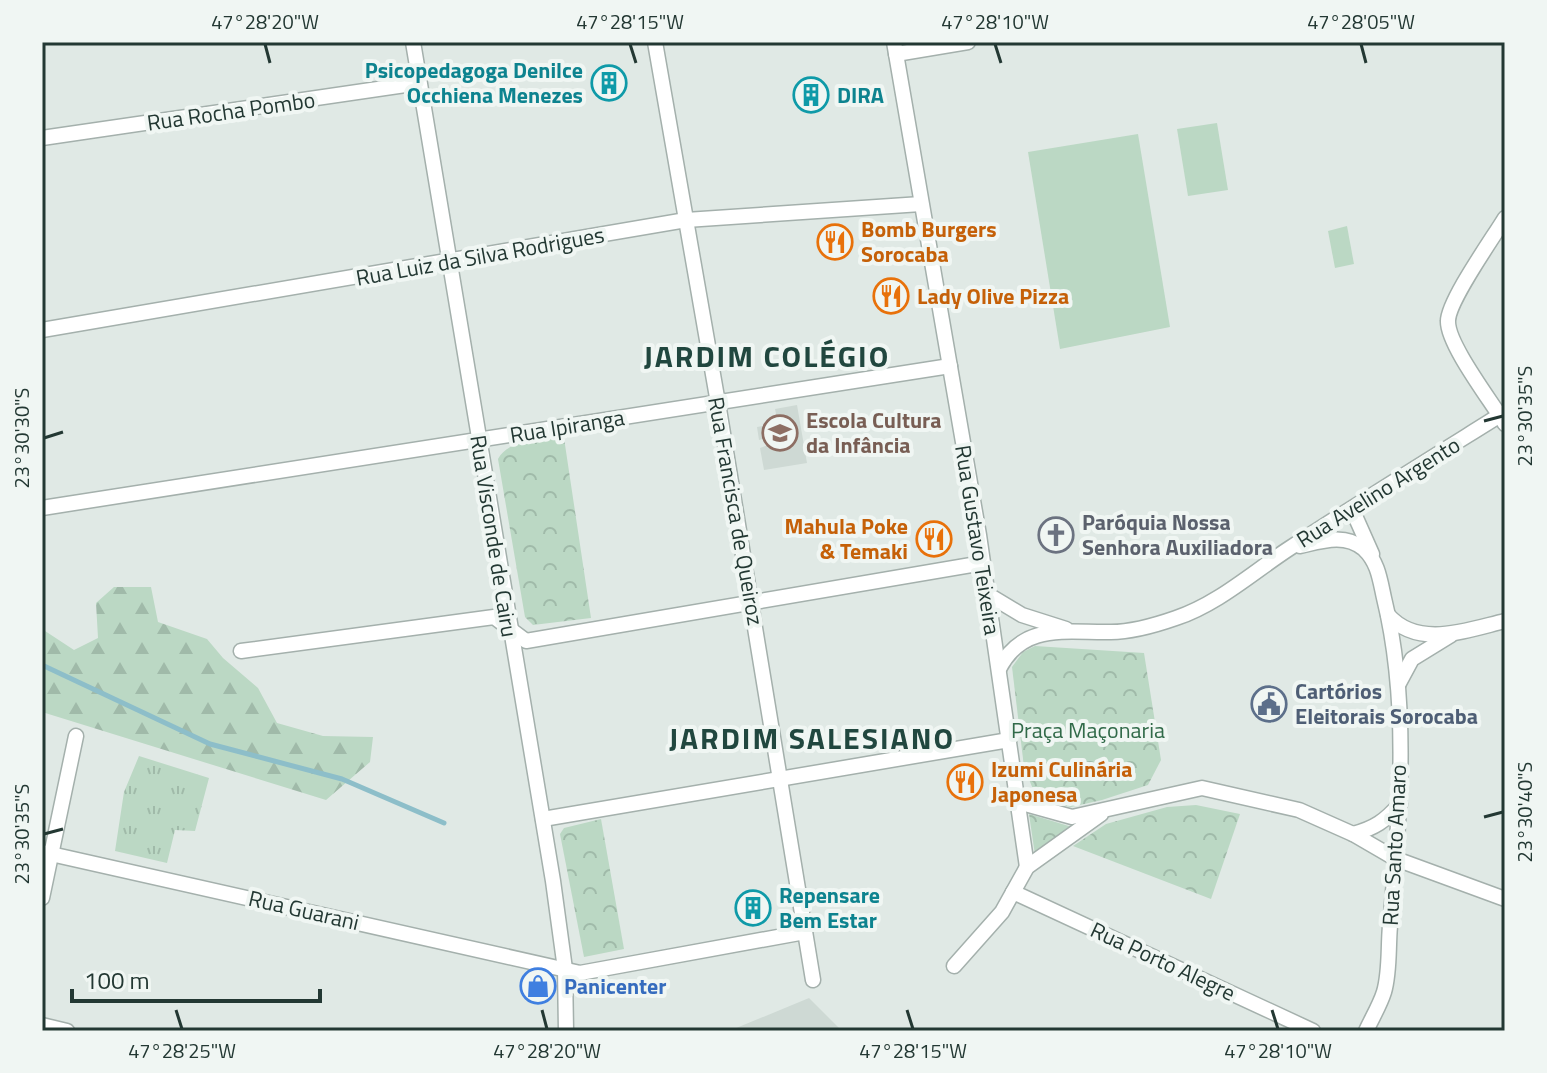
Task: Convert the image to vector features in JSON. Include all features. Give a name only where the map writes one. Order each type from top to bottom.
[{"type":"street","name":"Rua Visconde de Cairu","points":[[413,42],[543,819],[565,969],[566,1031]]},
{"type":"street","name":"Rua Francisca de Queiroz","points":[[655,42],[782,778],[813,980]]},
{"type":"street","points":[[895,48],[968,42]]},
{"type":"street","name":"Rua Gustavo Teixeira","points":[[895,48],[983,563],[1027,867]]},
{"type":"street","name":"Rua Rocha Pombo","points":[[42,138],[419,83]]},
{"type":"street","name":"Rua Luiz da Silva Rodrigues","points":[[42,330],[686,220],[921,204]]},
{"type":"street","points":[[1503,417],[1453,341],[1448,321],[1453,305],[1505,218]]},
{"type":"street","name":"Rua Ipiranga","points":[[42,508],[950,366]]},
{"type":"street","name":"Rua Avelino Argento","points":[[999,669],[1007,653],[1027,638],[1074,631],[1135,630],[1177,618],[1226,592],[1288,549],[1503,417]]},
{"type":"street","name":"Rua Santo Amaro","points":[[1352,509],[1375,562],[1388,615],[1398,685],[1400,804],[1384,991],[1366,1031]]},
{"type":"street","points":[[1288,549],[1323,541],[1350,540],[1375,562]]},
{"type":"street","points":[[241,651],[494,617],[526,641],[983,563]]},
{"type":"street","name":"Rua Avelino Argento","points":[[987,594],[1022,615],[1074,631]]},
{"type":"street","points":[[1388,615],[1405,630],[1423,634],[1458,632],[1505,621]]},
{"type":"street","points":[[1398,685],[1412,659],[1458,632]]},
{"type":"street","points":[[42,898],[47,853],[76,736]]},
{"type":"street","points":[[543,819],[1009,740]]},
{"type":"street","points":[[1018,802],[1072,817],[1202,788],[1299,810],[1353,834],[1396,859],[1505,899]]},
{"type":"street","points":[[1353,834],[1384,822],[1400,804]]},
{"type":"street","points":[[954,966],[1002,912],[1027,867],[1105,811]]},
{"type":"street","name":"Rua Guarani","points":[[47,853],[580,973],[805,932]]},
{"type":"street","name":"Rua Porto Alegre","points":[[1013,892],[1313,1031]]},
{"type":"street","points":[[42,1025],[67,1031]]},
{"type":"shaded area","name":"Escola Cultura da Infância","points":[[797,405],[807,463],[764,470],[760,448],[768,445],[766,438],[759,440],[757,427],[778,423],[775,409]]},
{"type":"shaded area","points":[[809,998],[842,1031],[729,1031]]},
{"type":"green space","points":[[1217,123],[1228,190],[1188,196],[1177,129]]},
{"type":"green space","points":[[1138,134],[1170,327],[1060,349],[1028,152]]},
{"type":"green space","points":[[1347,226],[1354,264],[1335,268],[1328,231]]},
{"type":"green space","points":[[564,438],[591,618],[533,625],[525,617],[498,459],[503,452],[518,444]]},
{"type":"green space","points":[[114,587],[151,587],[158,622],[207,639],[223,658],[258,688],[277,723],[323,736],[373,737],[370,762],[326,800],[42,712],[42,629],[74,650],[98,638],[96,603]]},
{"type":"green space","name":"Praça Maçonaria","points":[[1035,646],[1144,653],[1161,760],[1148,785],[1071,807],[1037,799],[1024,767],[1012,667],[1023,652]]},
{"type":"green space","points":[[139,756],[209,778],[195,831],[175,830],[167,863],[115,851],[124,792]]},
{"type":"green space","points":[[1196,805],[1240,814],[1211,899],[1073,846],[1106,824],[1167,807]]},
{"type":"green space","points":[[1029,814],[1072,827],[1035,855]]},
{"type":"green space","points":[[601,819],[624,949],[584,957],[560,834],[564,828]]},
{"type":"waterway","points":[[42,665],[210,744],[342,779],[444,823]]},
{"type":"place","name":"Psicopedagoga Denilce Occhiena Menezes","points":[[609,83]]},
{"type":"place","name":"DIRA","points":[[811,95]]},
{"type":"place","name":"Bomb Burgers Sorocaba","points":[[835,242]]},
{"type":"place","name":"Lady Olive Pizza","points":[[891,296]]},
{"type":"place","name":"Escola Cultura da Infância","points":[[780,433]]},
{"type":"place","name":"Paróquia Nossa Senhora Auxiliadora","points":[[1056,535]]},
{"type":"place","name":"Mahula Poke & Temaki","points":[[934,539]]},
{"type":"place","name":"Cartórios Eleitorais Sorocaba","points":[[1269,704]]},
{"type":"place","name":"Izumi Culinária Japonesa","points":[[965,782]]},
{"type":"place","name":"Repensare Bem Estar","points":[[753,908]]},
{"type":"place","name":"Panicenter","points":[[538,986]]},
{"type":"district","name":"JARDIM COLÉGIO","points":[[767,357]]},
{"type":"district","name":"JARDIM SALESIANO","points":[[812,739]]}]
